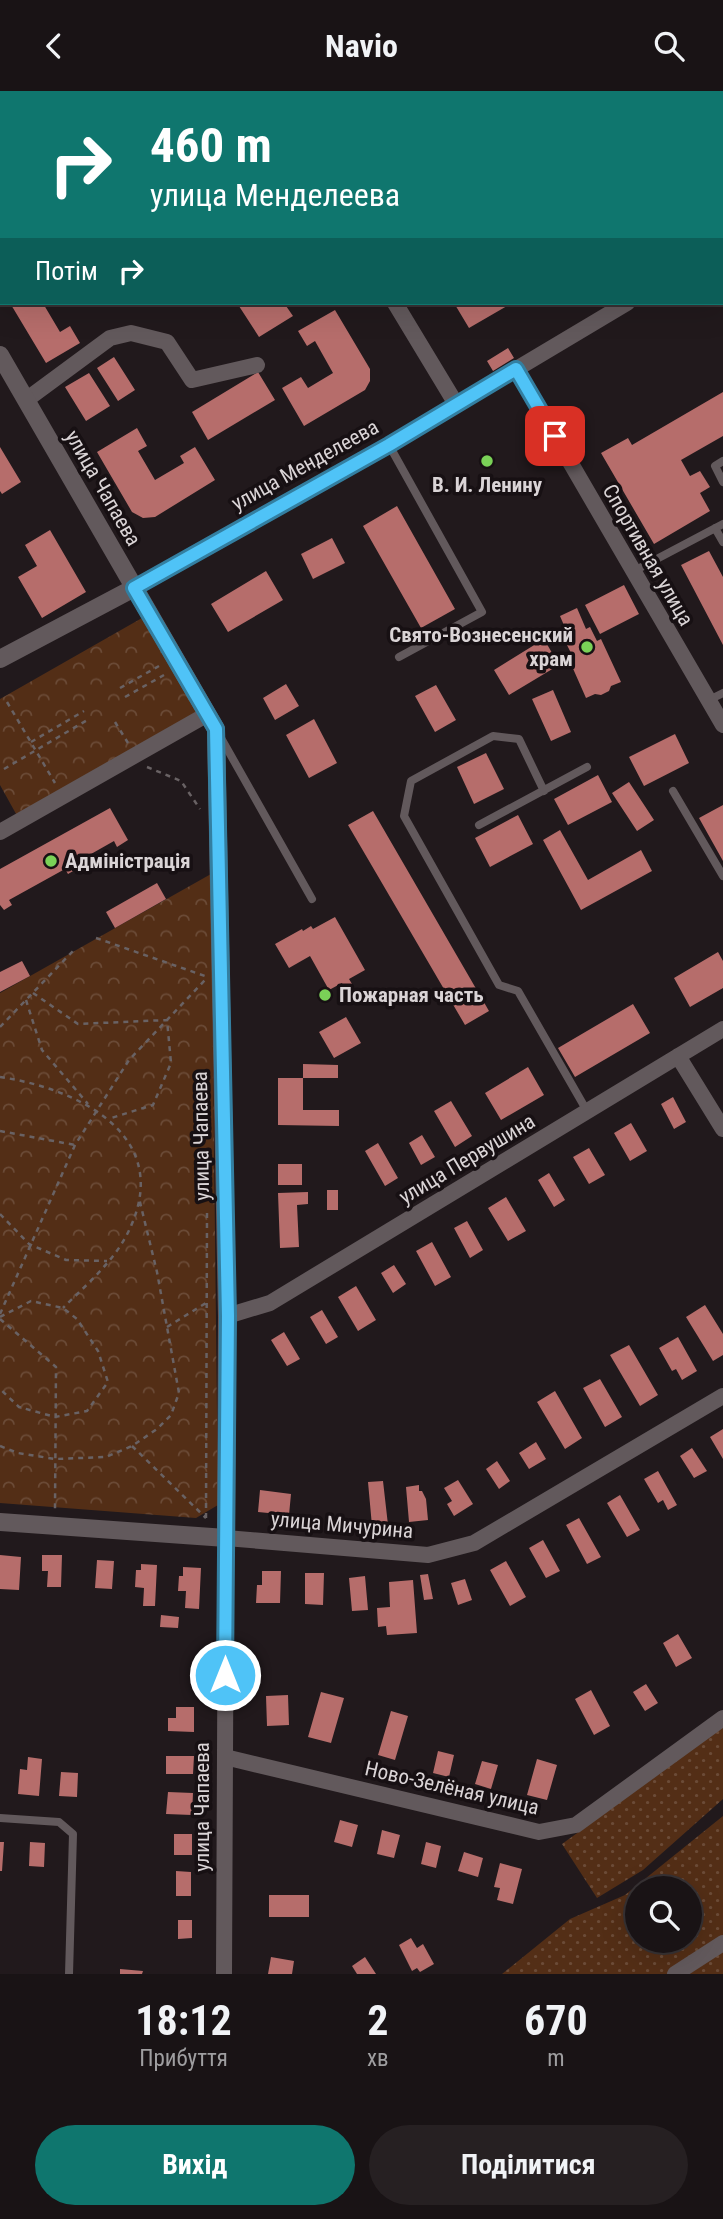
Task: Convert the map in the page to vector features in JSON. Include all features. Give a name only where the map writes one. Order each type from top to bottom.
[{"type":"main road","name":"улица Чапаева","points":[[0,355],[211,722],[228,1316],[226,1538]]},
{"type":"main road","name":"улица Менделеева","points":[[0,659],[134,588]]},
{"type":"main road","name":"улица Мичурина","points":[[0,1522],[226,1538]]},
{"type":"street","points":[[396,305],[456,404]]},
{"type":"street","name":"улица Менделеева","points":[[134,588],[389,445],[624,305]]},
{"type":"street","points":[[26,400],[110,338],[131,333],[167,342],[192,380],[257,365]]},
{"type":"street","name":"Спортивная улица","points":[[516,369],[634,571],[716,696],[723,725]]},
{"type":"street","points":[[0,832],[135,755],[211,722]]},
{"type":"street","name":"улица Первушина","points":[[228,1316],[270,1303],[723,1029]]},
{"type":"street","points":[[678,1056],[723,1129]]},
{"type":"street","name":"улица Мичурина","points":[[226,1538],[428,1555],[474,1543],[723,1396]]},
{"type":"street","name":"улица Чапаева","points":[[224,1974],[226,1538]]},
{"type":"street","name":"Ново-Зелёная улица","points":[[225,1757],[539,1832],[576,1825],[723,1718]]},
{"type":"street","points":[[675,1974],[723,1943]]},
{"type":"lane","points":[[389,445],[482,612],[399,657]]},
{"type":"lane","points":[[723,461],[715,466],[723,482]]},
{"type":"lane","points":[[634,571],[719,526],[723,542]]},
{"type":"lane","points":[[211,722],[312,899]]},
{"type":"lane","points":[[544,791],[519,739],[493,736],[411,781],[404,816],[499,985],[518,991],[587,1111]]},
{"type":"lane","points":[[479,825],[587,767]]},
{"type":"lane","points":[[673,791],[723,876]]},
{"type":"lane","points":[[0,1818],[59,1822],[73,1834],[69,1974]]},
{"type":"path","points":[[120,688],[176,662]]},
{"type":"path","points":[[125,697],[176,662]]},
{"type":"path","points":[[7,702],[63,797]]},
{"type":"path","points":[[31,742],[84,711]]},
{"type":"path","points":[[4,769],[89,719]]},
{"type":"path","points":[[115,722],[135,755],[150,770],[181,781],[204,815]]},
{"type":"path","points":[[96,938],[207,977]]},
{"type":"path","points":[[0,1027],[73,951]]},
{"type":"path","points":[[207,977],[207,991]]},
{"type":"path","points":[[0,1316],[29,1244],[75,1145],[129,1060],[207,977]]},
{"type":"path","points":[[33,993],[78,1024],[167,1020]]},
{"type":"path","points":[[26,1000],[43,1050],[89,1105]]},
{"type":"path","points":[[108,1119],[153,1105],[171,1063],[167,1020]]},
{"type":"path","points":[[0,1077],[23,1081],[97,1110],[119,1128],[133,1149],[139,1166],[141,1191],[132,1225],[109,1262],[63,1308]]},
{"type":"path","points":[[0,1131],[75,1145]]},
{"type":"path","points":[[0,1446],[18,1453],[55,1459],[106,1457],[132,1446],[157,1429],[171,1415],[179,1393],[157,1272],[139,1198]]},
{"type":"path","points":[[132,1446],[206,1518],[207,1208]]},
{"type":"path","points":[[0,1214],[29,1244],[66,1260],[109,1262]]},
{"type":"path","points":[[0,1316],[31,1301],[63,1308],[77,1319],[98,1351],[108,1382],[87,1411],[55,1417],[19,1407],[0,1389]]},
{"type":"path","points":[[166,1327],[206,1304]]},
{"type":"path","points":[[0,1316],[56,1367],[55,1526]]},
{"type":"green space","points":[[149,614],[206,715],[20,821],[0,785],[0,699]]},
{"type":"green space","points":[[211,874],[218,1505],[196,1518],[0,1503],[0,993]]},
{"type":"green space","points":[[723,1727],[723,1799],[643,1870],[633,1876],[625,1876],[625,1881],[597,1898],[562,1844]]},
{"type":"green space","points":[[723,1816],[723,1937],[702,1951],[702,1876],[649,1876]]},
{"type":"green space","points":[[625,1895],[625,1953],[700,1953],[669,1974],[502,1974],[570,1919]]},
{"type":"green space","points":[[723,1951],[723,1974],[689,1974]]},
{"type":"building","points":[[11,305],[44,305],[60,332],[70,326],[80,343],[46,363]]},
{"type":"building","points":[[238,305],[285,305],[293,316],[259,337]]},
{"type":"building","points":[[455,305],[509,305],[469,328]]},
{"type":"building","points":[[335,310],[370,369],[370,381],[365,390],[304,426],[282,388],[301,377],[308,388],[333,373],[315,341],[307,346],[298,331]]},
{"type":"building","points":[[508,348],[514,358],[493,371],[487,361]]},
{"type":"building","points":[[114,357],[135,390],[118,401],[97,368]]},
{"type":"building","points":[[258,372],[275,400],[208,440],[192,412]]},
{"type":"building","points":[[89,373],[110,406],[86,421],[65,387]]},
{"type":"building","points":[[723,392],[723,436],[681,460],[690,476],[700,471],[710,487],[700,493],[710,511],[654,544],[601,453],[628,438],[632,445]]},
{"type":"building","points":[[137,428],[147,446],[138,451],[155,480],[184,463],[180,456],[195,447],[215,480],[155,517],[143,518],[132,512],[97,452]]},
{"type":"building","points":[[0,447],[21,482],[2,494],[0,491]]},
{"type":"building","points":[[397,506],[455,609],[421,628],[363,526]]},
{"type":"building","points":[[50,530],[86,592],[42,618],[18,577],[37,566],[25,545]]},
{"type":"building","points":[[332,538],[345,563],[313,579],[301,554]]},
{"type":"building","points":[[709,551],[723,577],[723,645],[681,565]]},
{"type":"building","points":[[266,571],[283,600],[228,632],[211,604]]},
{"type":"building","points":[[624,585],[639,614],[600,634],[585,605]]},
{"type":"building","name":"Свято-Вознесенский храм","points":[[577,608],[586,629],[590,627],[597,641],[601,639],[621,682],[601,695],[595,694],[586,698],[567,655],[571,653],[564,639],[569,637],[560,616]]},
{"type":"building","points":[[544,639],[559,665],[509,695],[494,670]]},
{"type":"building","points":[[286,684],[299,706],[275,720],[263,698]]},
{"type":"building","points":[[436,685],[456,720],[435,732],[415,696]]},
{"type":"building","points":[[553,690],[571,732],[551,741],[532,699]]},
{"type":"building","points":[[314,719],[337,763],[309,778],[286,735]]},
{"type":"building","points":[[675,734],[689,763],[644,786],[629,757]]},
{"type":"building","points":[[486,753],[504,789],[474,804],[457,767]]},
{"type":"building","points":[[598,775],[612,802],[568,825],[554,799]]},
{"type":"building","points":[[629,782],[654,820],[637,831],[612,793]]},
{"type":"building","points":[[723,805],[723,861],[699,818]]},
{"type":"building","name":"Адміністрація","points":[[110,808],[128,840],[117,847],[114,841],[84,858],[87,863],[68,874],[65,869],[9,900],[12,905],[4,910],[0,905],[0,869]]},
{"type":"building","points":[[373,811],[489,1011],[465,1025],[348,825]]},
{"type":"building","points":[[518,815],[533,844],[490,867],[475,838]]},
{"type":"building","points":[[560,830],[588,880],[641,850],[652,871],[581,910],[543,840]]},
{"type":"building","points":[[157,883],[166,899],[115,928],[106,912]]},
{"type":"building","points":[[335,917],[365,970],[349,979],[352,984],[344,988],[342,983],[329,990],[310,956],[289,968],[275,944],[302,929],[303,931],[311,926],[313,929]]},
{"type":"building","points":[[718,952],[723,961],[723,988],[690,1007],[674,978]]},
{"type":"building","points":[[22,961],[30,976],[0,992],[0,972]]},
{"type":"building","points":[[633,1004],[650,1033],[575,1077],[558,1048]]},
{"type":"building","points":[[346,1017],[361,1043],[334,1058],[319,1032]]},
{"type":"building","points":[[303,1064],[338,1065],[338,1078],[303,1078]]},
{"type":"building","points":[[528,1067],[544,1095],[501,1120],[485,1093]]},
{"type":"building","points":[[278,1078],[303,1078],[303,1110],[339,1110],[339,1126],[278,1125]]},
{"type":"building","points":[[673,1097],[686,1122],[674,1129],[661,1104]]},
{"type":"building","points":[[451,1101],[472,1136],[455,1147],[434,1111]]},
{"type":"building","points":[[631,1123],[647,1151],[630,1161],[614,1133]]},
{"type":"building","points":[[422,1135],[435,1157],[421,1165],[409,1143]]},
{"type":"building","points":[[378,1143],[398,1178],[385,1186],[365,1151]]},
{"type":"building","points":[[589,1148],[605,1175],[589,1184],[573,1157]]},
{"type":"building","points":[[278,1164],[302,1164],[302,1185],[278,1185]]},
{"type":"building","points":[[549,1173],[565,1200],[554,1207],[538,1180]]},
{"type":"building","points":[[327,1190],[338,1190],[338,1210],[327,1210]]},
{"type":"building","points":[[308,1192],[308,1204],[297,1205],[299,1247],[280,1248],[278,1193]]},
{"type":"building","points":[[506,1197],[526,1231],[508,1241],[488,1208]]},
{"type":"building","points":[[467,1221],[483,1250],[470,1258],[454,1228]]},
{"type":"building","points":[[432,1242],[451,1277],[435,1286],[416,1251]]},
{"type":"building","points":[[394,1265],[406,1284],[393,1293],[381,1273]]},
{"type":"building","points":[[356,1286],[376,1320],[358,1331],[338,1297]]},
{"type":"building","points":[[705,1305],[723,1334],[723,1355],[713,1361],[686,1317]]},
{"type":"building","points":[[322,1310],[338,1337],[326,1344],[310,1317]]},
{"type":"building","points":[[284,1332],[300,1359],[287,1366],[271,1340]]},
{"type":"building","points":[[678,1337],[697,1371],[682,1380],[676,1369],[672,1371],[659,1348]]},
{"type":"building","points":[[629,1345],[658,1395],[640,1406],[610,1355]]},
{"type":"building","points":[[600,1379],[622,1417],[605,1427],[583,1388]]},
{"type":"building","points":[[555,1391],[582,1438],[565,1449],[537,1402]]},
{"type":"building","points":[[723,1429],[723,1459],[710,1437]]},
{"type":"building","points":[[536,1442],[546,1459],[529,1469],[519,1453]]},
{"type":"building","points":[[692,1448],[707,1471],[694,1478],[680,1456]]},
{"type":"building","points":[[497,1461],[510,1481],[499,1489],[486,1469]]},
{"type":"building","points":[[658,1471],[677,1505],[668,1510],[663,1500],[658,1503],[644,1479]]},
{"type":"building","points":[[458,1480],[473,1504],[454,1516],[447,1504],[452,1501],[444,1488]]},
{"type":"building","points":[[383,1481],[388,1525],[372,1526],[368,1482]]},
{"type":"building","points":[[419,1485],[419,1491],[422,1491],[426,1499],[428,1520],[409,1522],[406,1487]]},
{"type":"building","points":[[260,1490],[291,1494],[289,1515],[258,1512]]},
{"type":"building","points":[[620,1495],[640,1530],[627,1537],[607,1503]]},
{"type":"building","points":[[579,1518],[601,1557],[587,1564],[566,1525]]},
{"type":"building","points":[[543,1540],[560,1571],[546,1578],[529,1548]]},
{"type":"building","points":[[0,1555],[21,1557],[19,1590],[0,1589]]},
{"type":"building","points":[[42,1555],[62,1555],[61,1587],[47,1587],[48,1571],[42,1571]]},
{"type":"building","points":[[97,1560],[114,1561],[112,1589],[95,1588]]},
{"type":"building","points":[[506,1561],[526,1597],[510,1606],[490,1570]]},
{"type":"building","points":[[141,1564],[157,1565],[155,1606],[143,1606],[144,1588],[135,1587],[136,1570],[141,1570]]},
{"type":"building","points":[[183,1567],[201,1568],[199,1609],[185,1608],[186,1591],[178,1591]]},
{"type":"building","points":[[262,1571],[281,1571],[280,1603],[256,1603],[257,1585],[262,1585]]},
{"type":"building","points":[[305,1573],[324,1573],[323,1605],[305,1604]]},
{"type":"building","points":[[428,1574],[433,1599],[424,1600],[420,1575]]},
{"type":"building","points":[[365,1576],[368,1610],[352,1611],[349,1578]]},
{"type":"building","points":[[465,1579],[472,1600],[458,1605],[451,1583]]},
{"type":"building","points":[[413,1580],[417,1633],[387,1635],[386,1626],[378,1627],[377,1608],[390,1607],[389,1582]]},
{"type":"building","points":[[161,1615],[179,1617],[178,1628],[160,1627]]},
{"type":"building","points":[[678,1634],[692,1658],[676,1667],[663,1643]]},
{"type":"building","points":[[646,1684],[658,1703],[645,1711],[633,1692]]},
{"type":"building","points":[[591,1690],[610,1726],[594,1735],[575,1699]]},
{"type":"building","points":[[321,1692],[344,1698],[331,1743],[308,1737]]},
{"type":"building","points":[[288,1695],[289,1725],[267,1726],[266,1696]]},
{"type":"building","points":[[176,1707],[194,1707],[194,1732],[168,1731],[168,1718],[176,1718]]},
{"type":"building","points":[[391,1711],[408,1716],[395,1760],[378,1755]]},
{"type":"building","points":[[438,1751],[454,1755],[449,1777],[433,1773]]},
{"type":"building","points":[[166,1756],[194,1756],[193,1774],[166,1774]]},
{"type":"building","points":[[28,1757],[42,1759],[39,1796],[18,1794],[20,1769],[27,1770]]},
{"type":"building","points":[[537,1759],[557,1765],[547,1800],[527,1795]]},
{"type":"building","points":[[482,1761],[498,1765],[491,1789],[475,1784]]},
{"type":"building","points":[[61,1772],[78,1773],[77,1797],[59,1796]]},
{"type":"building","points":[[168,1792],[193,1793],[192,1815],[166,1814]]},
{"type":"building","points":[[340,1820],[358,1825],[352,1847],[334,1842]]},
{"type":"building","points":[[382,1830],[400,1835],[394,1858],[377,1854]]},
{"type":"building","points":[[174,1834],[192,1834],[192,1855],[174,1855]]},
{"type":"building","points":[[0,1842],[4,1842],[2,1871],[0,1871]]},
{"type":"building","points":[[30,1842],[45,1843],[44,1867],[29,1866]]},
{"type":"building","points":[[426,1842],[441,1846],[436,1868],[421,1864]]},
{"type":"building","points":[[464,1852],[483,1858],[478,1877],[458,1871]]},
{"type":"building","points":[[500,1863],[522,1869],[513,1904],[497,1900],[500,1888],[494,1887]]},
{"type":"building","points":[[176,1871],[191,1872],[191,1896],[176,1896]]},
{"type":"building","points":[[269,1895],[309,1895],[309,1917],[269,1917]]},
{"type":"building","points":[[178,1920],[192,1920],[192,1938],[178,1939]]},
{"type":"building","points":[[411,1938],[417,1948],[423,1944],[434,1964],[420,1972],[417,1968],[412,1971],[399,1945]]},
{"type":"building","points":[[271,1957],[294,1961],[292,1974],[268,1974]]},
{"type":"building","points":[[365,1957],[376,1974],[357,1974],[352,1966]]},
{"type":"building","points":[[120,1969],[143,1971],[142,1974],[120,1974]]},
{"type":"place","name":"В. И. Ленину","points":[[487,461]]},
{"type":"place","name":"Свято-Вознесенский храм","points":[[587,647]]},
{"type":"place","name":"Адміністрація","points":[[51,861]]},
{"type":"place","name":"Пожарная часть","points":[[325,995]]},
{"type":"route","points":[[225,1675],[228,1316],[216,729],[134,588],[389,445],[516,369],[555,436]]}]
